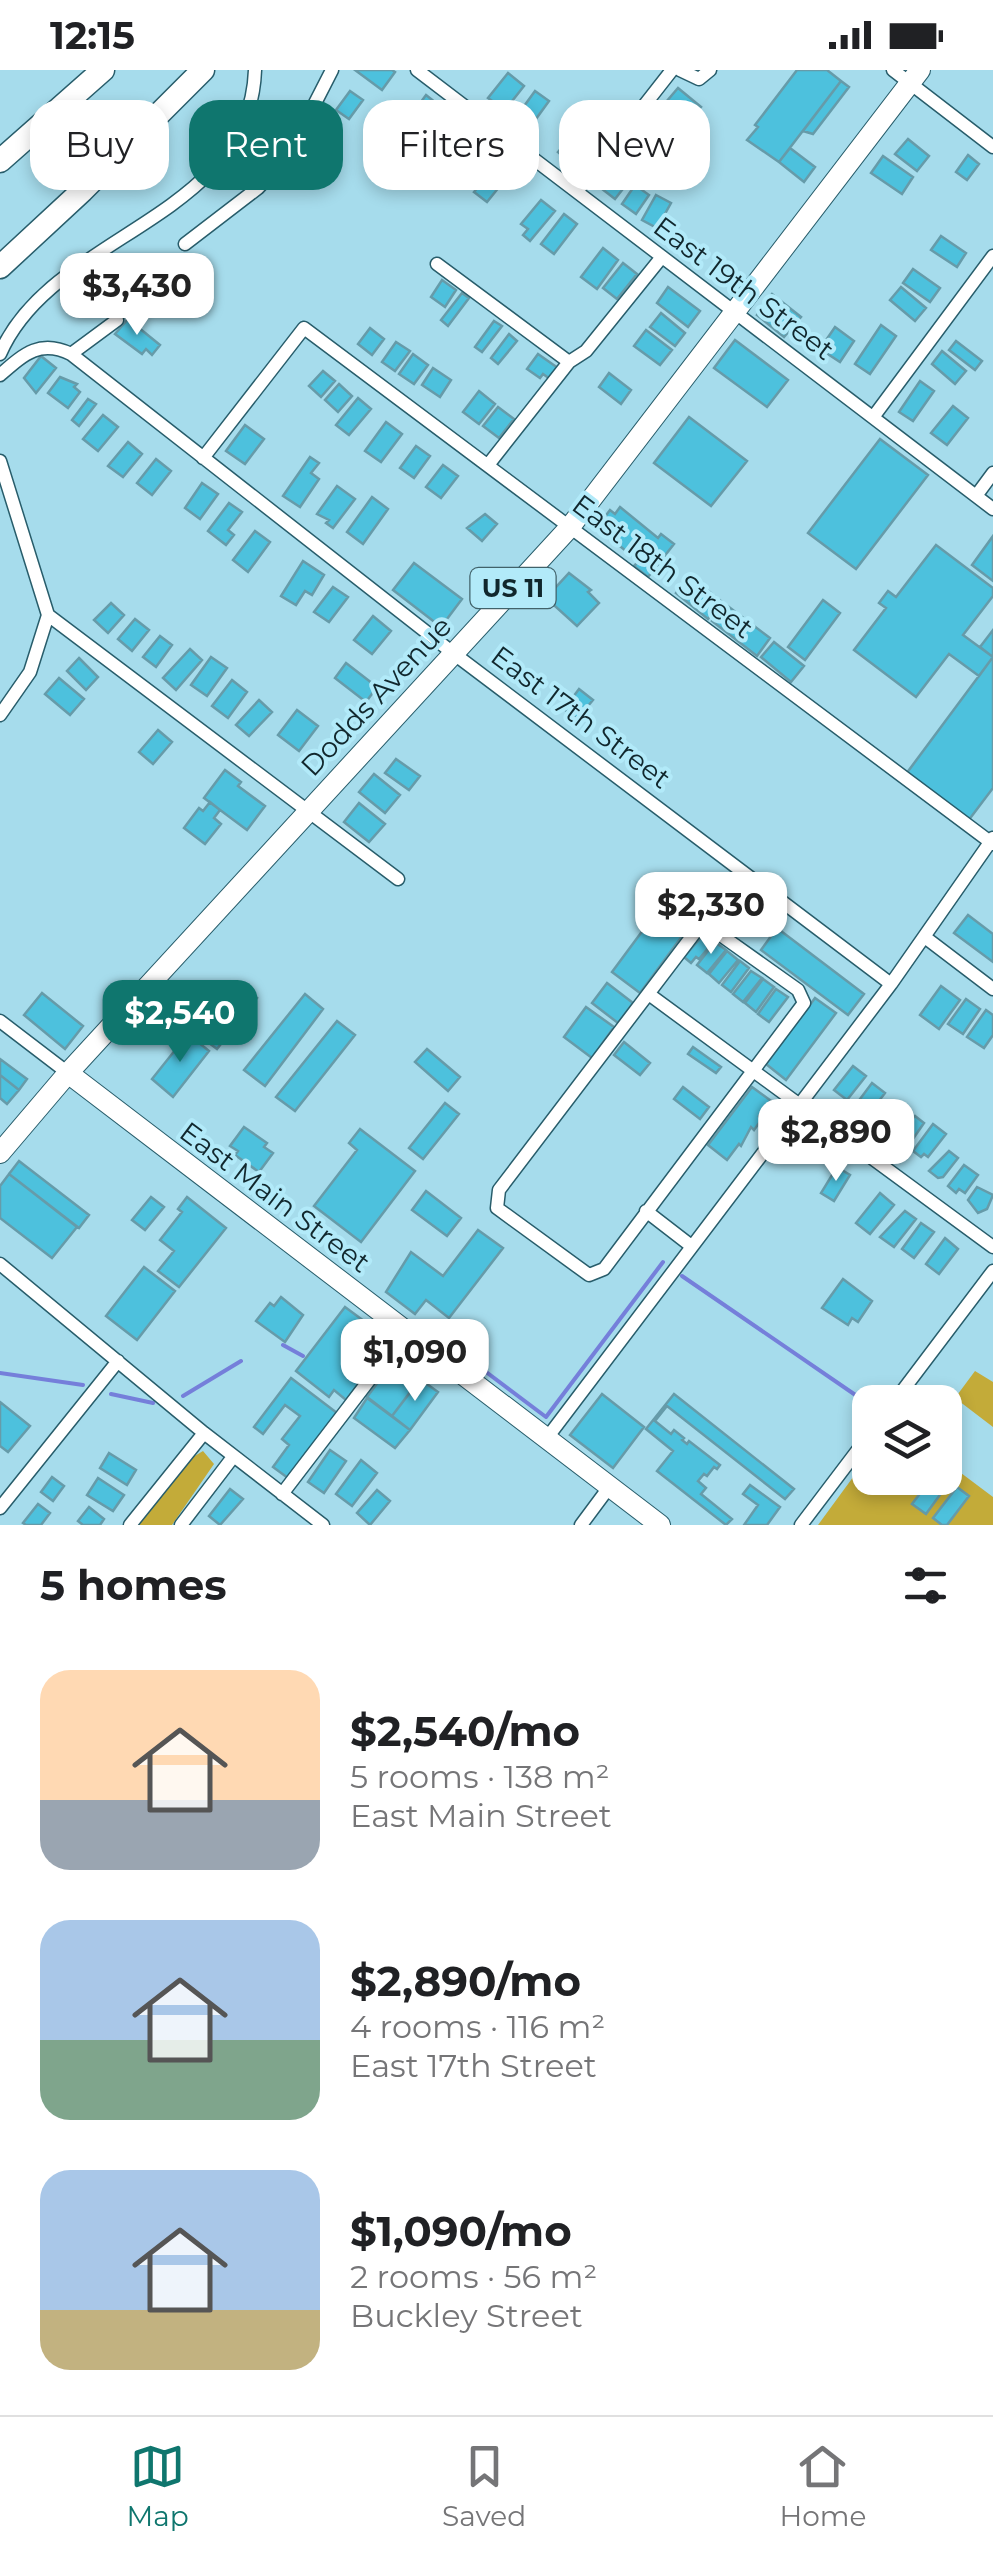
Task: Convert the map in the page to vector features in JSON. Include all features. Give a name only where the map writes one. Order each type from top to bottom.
[{"type":"highway","points":[[0,161],[103,70]]},
{"type":"highway","points":[[0,267],[203,70]]},
{"type":"main road","name":"Dodds Avenue","points":[[0,1153],[68,1073],[570,527],[908,74]]},
{"type":"main road","name":"East Main Street","points":[[68,1073],[660,1525]]},
{"type":"street","points":[[185,244],[258,188],[288,156],[332,70]]},
{"type":"street","name":"East 19th Street","points":[[417,70],[559,176]]},
{"type":"street","points":[[648,100],[672,70]]},
{"type":"street","points":[[680,70],[699,79],[708,73]]},
{"type":"street","points":[[0,354],[18,320],[39,296],[191,191],[218,165],[241,127],[255,73]]},
{"type":"street","points":[[908,74],[993,147]]},
{"type":"street","name":"East 19th Street","points":[[578,190],[732,313],[993,509]]},
{"type":"street","points":[[874,416],[993,256]]},
{"type":"street","points":[[488,466],[569,362],[586,350],[661,258]]},
{"type":"street","points":[[437,264],[569,362]]},
{"type":"street","points":[[0,375],[32,348],[47,346],[71,354],[118,320]]},
{"type":"street","name":"East 18th Street","points":[[202,458],[304,328],[992,841]]},
{"type":"street","name":"East 17th Street","points":[[71,354],[453,653],[891,984]]},
{"type":"street","points":[[0,461],[48,616],[30,672],[0,714]]},
{"type":"street","points":[[976,496],[993,472]]},
{"type":"street","points":[[48,616],[398,880]]},
{"type":"street","points":[[547,1438],[926,938],[992,841]]},
{"type":"street","points":[[708,926],[798,990],[804,1003],[604,1269],[589,1275],[497,1208],[499,1190],[650,995],[696,931],[708,926]]},
{"type":"street","points":[[926,938],[993,989]]},
{"type":"street","points":[[650,995],[993,1247]]},
{"type":"street","name":"East Main Street","points":[[0,1021],[68,1073]]},
{"type":"street","points":[[646,1211],[690,1245]]},
{"type":"street","points":[[0,1264],[204,1433],[323,1525]]},
{"type":"street","points":[[907,1385],[993,1271]]},
{"type":"street","points":[[282,1494],[406,1332]]},
{"type":"street","points":[[0,1508],[118,1361]]},
{"type":"street","points":[[130,1525],[204,1433]]},
{"type":"street","points":[[181,1525],[233,1456]]},
{"type":"street","points":[[802,1525],[852,1458]]},
{"type":"street","points":[[581,1525],[610,1486]]},
{"type":"shaded area","points":[[975,1371],[993,1382],[993,1427],[962,1403],[962,1389]]},
{"type":"shaded area","points":[[203,1451],[214,1464],[172,1525],[139,1525],[193,1457]]},
{"type":"shaded area","points":[[962,1474],[993,1497],[993,1525],[818,1525],[852,1479],[852,1495],[962,1495]]},
{"type":"building","points":[[355,70],[392,70],[395,72],[382,90]]},
{"type":"building","points":[[797,70],[827,70],[841,81],[779,162],[747,140]]},
{"type":"building","points":[[508,73],[524,86],[513,100],[488,98]]},
{"type":"building","points":[[841,81],[849,87],[813,134],[803,131]]},
{"type":"building","points":[[678,88],[693,100],[668,100]]},
{"type":"building","points":[[350,91],[363,100],[349,119],[343,115],[343,100]]},
{"type":"building","points":[[535,91],[549,101],[539,115],[539,100],[528,100]]},
{"type":"building","points":[[908,139],[929,156],[917,171],[895,154]]},
{"type":"building","points":[[790,148],[815,167],[804,182],[779,162]]},
{"type":"building","points":[[968,155],[979,164],[967,180],[956,172]]},
{"type":"building","points":[[883,156],[913,177],[902,194],[871,173]]},
{"type":"building","points":[[476,190],[497,190],[487,202]]},
{"type":"building","points":[[603,190],[622,190],[615,199]]},
{"type":"building","points":[[632,190],[649,195],[636,214],[622,204]]},
{"type":"building","points":[[656,195],[671,203],[657,228],[642,220]]},
{"type":"building","points":[[541,200],[555,211],[530,241],[523,235],[528,229],[521,224]]},
{"type":"building","points":[[564,214],[577,224],[554,254],[541,244]]},
{"type":"building","points":[[941,236],[966,253],[957,267],[931,250]]},
{"type":"building","points":[[603,248],[618,260],[597,289],[581,277]]},
{"type":"building","points":[[623,263],[637,274],[617,299],[603,288]]},
{"type":"building","points":[[913,269],[940,288],[930,302],[903,283]]},
{"type":"building","points":[[442,280],[456,290],[445,307],[431,297]]},
{"type":"building","points":[[668,287],[700,311],[688,327],[657,303]]},
{"type":"building","points":[[901,287],[926,308],[915,321],[890,300]]},
{"type":"building","points":[[462,293],[469,298],[448,326],[441,320]]},
{"type":"building","points":[[772,294],[801,317],[784,337],[757,315]]},
{"type":"building","points":[[661,313],[685,333],[675,346],[650,327]]},
{"type":"building","points":[[128,319],[160,345],[152,355],[146,349],[142,354],[115,334]]},
{"type":"building","points":[[494,321],[502,326],[482,352],[475,347]]},
{"type":"building","points":[[881,325],[896,336],[870,374],[855,364]]},
{"type":"building","points":[[835,327],[854,341],[840,362],[820,349]]},
{"type":"building","points":[[370,328],[384,339],[372,355],[358,344]]},
{"type":"building","points":[[646,330],[672,350],[660,365],[634,346]]},
{"type":"building","points":[[509,334],[517,341],[498,364],[491,358]]},
{"type":"building","points":[[735,340],[788,380],[767,407],[714,368]]},
{"type":"building","points":[[956,341],[982,361],[975,370],[949,350]]},
{"type":"building","points":[[396,342],[410,351],[395,371],[382,362]]},
{"type":"building","points":[[942,351],[966,371],[955,384],[932,364]]},
{"type":"building","points":[[413,354],[428,365],[414,384],[399,374]]},
{"type":"building","points":[[538,354],[558,368],[550,379],[543,374],[540,378],[527,369]]},
{"type":"building","points":[[41,356],[56,368],[36,393],[24,378]]},
{"type":"building","points":[[433,368],[451,380],[440,397],[422,385]]},
{"type":"building","points":[[323,371],[335,381],[321,397],[309,386]]},
{"type":"building","points":[[609,373],[631,390],[621,404],[599,387]]},
{"type":"building","points":[[60,377],[77,384],[74,387],[80,392],[68,408],[48,393]]},
{"type":"building","points":[[920,381],[934,391],[913,421],[899,412]]},
{"type":"building","points":[[339,384],[352,396],[338,412],[325,400]]},
{"type":"building","points":[[479,391],[495,404],[479,424],[463,412]]},
{"type":"building","points":[[358,398],[371,409],[349,435],[336,425]]},
{"type":"building","points":[[88,399],[96,404],[79,426],[72,420]]},
{"type":"building","points":[[953,406],[968,418],[947,445],[931,433]]},
{"type":"building","points":[[498,407],[514,419],[499,438],[483,426]]},
{"type":"building","points":[[103,415],[118,427],[98,451],[83,439]]},
{"type":"building","points":[[689,417],[747,461],[711,506],[654,463]]},
{"type":"building","points":[[386,422],[402,434],[381,462],[365,451]]},
{"type":"building","points":[[245,425],[264,439],[245,464],[226,451]]},
{"type":"building","points":[[880,439],[928,475],[856,569],[808,533]]},
{"type":"building","points":[[128,442],[142,454],[123,477],[108,466]]},
{"type":"building","points":[[416,446],[430,456],[414,478],[400,468]]},
{"type":"building","points":[[310,457],[319,463],[311,473],[319,479],[300,507],[283,496]]},
{"type":"building","points":[[156,459],[171,471],[152,495],[137,483]]},
{"type":"building","points":[[443,465],[458,476],[441,498],[426,487]]},
{"type":"building","points":[[202,483],[218,494],[200,519],[185,508]]},
{"type":"building","points":[[337,486],[355,499],[333,528],[326,523],[329,520],[317,514]]},
{"type":"building","points":[[372,497],[388,509],[363,544],[347,532]]},
{"type":"building","points":[[229,503],[242,512],[228,530],[234,535],[226,545],[208,531]]},
{"type":"building","points":[[620,507],[658,538],[661,534],[674,544],[648,577],[634,566],[639,561],[603,533],[608,527],[601,522],[610,510],[615,514]]},
{"type":"building","points":[[485,514],[497,524],[482,541],[467,528]]},
{"type":"building","points":[[255,531],[270,542],[248,572],[233,560]]},
{"type":"building","points":[[993,536],[993,581],[972,565]]},
{"type":"building","points":[[936,545],[993,588],[993,596],[963,635],[993,657],[979,676],[949,654],[916,697],[854,650],[886,608],[879,603],[888,591],[896,597]]},
{"type":"building","points":[[303,561],[324,575],[312,595],[305,591],[296,605],[281,596]]},
{"type":"building","points":[[414,563],[462,599],[441,627],[393,590]]},
{"type":"building","points":[[569,573],[591,590],[588,592],[599,603],[577,626],[546,598]]},
{"type":"building","points":[[690,576],[722,602],[708,619],[676,593]]},
{"type":"building","points":[[333,587],[348,597],[329,622],[314,612]]},
{"type":"building","points":[[823,600],[840,613],[805,660],[788,647]]},
{"type":"building","points":[[111,603],[124,615],[108,633],[94,620]]},
{"type":"building","points":[[725,604],[770,638],[757,656],[712,621]]},
{"type":"building","points":[[373,616],[391,631],[372,654],[354,640]]},
{"type":"building","points":[[135,619],[149,630],[132,651],[118,639]]},
{"type":"building","points":[[993,630],[993,657],[980,647]]},
{"type":"building","points":[[160,636],[172,645],[156,667],[143,657]]},
{"type":"building","points":[[774,642],[804,666],[791,682],[761,657]]},
{"type":"building","points":[[190,649],[202,660],[176,690],[163,678]]},
{"type":"building","points":[[211,657],[227,668],[207,696],[191,685]]},
{"type":"building","points":[[993,657],[993,788],[968,821],[906,774]]},
{"type":"building","points":[[79,658],[98,677],[86,690],[67,671]]},
{"type":"building","points":[[346,663],[377,687],[366,702],[335,678]]},
{"type":"building","points":[[59,678],[84,699],[70,715],[45,694]]},
{"type":"building","points":[[232,680],[247,692],[228,718],[212,706]]},
{"type":"building","points":[[579,689],[593,700],[577,719],[564,709]]},
{"type":"building","points":[[259,700],[272,712],[249,736],[236,725]]},
{"type":"building","points":[[297,710],[318,726],[299,751],[278,735]]},
{"type":"building","points":[[158,730],[172,742],[153,764],[139,752]]},
{"type":"building","points":[[396,759],[420,776],[409,790],[385,773]]},
{"type":"building","points":[[225,770],[241,782],[238,786],[265,806],[247,830],[204,798]]},
{"type":"building","points":[[374,774],[400,795],[385,813],[359,792]]},
{"type":"building","points":[[210,802],[220,810],[214,818],[221,824],[205,844],[184,828],[199,808],[203,811]]},
{"type":"building","points":[[359,803],[385,824],[369,842],[344,822]]},
{"type":"building","points":[[669,895],[697,916],[640,993],[612,972]]},
{"type":"building","points":[[968,915],[993,934],[993,962],[954,933]]},
{"type":"building","points":[[777,928],[864,994],[848,1015],[761,950]]},
{"type":"building","points":[[704,934],[714,941],[691,963],[684,957]]},
{"type":"building","points":[[715,942],[726,950],[707,973],[697,965]]},
{"type":"building","points":[[727,951],[738,960],[719,983],[709,974]]},
{"type":"building","points":[[740,961],[749,968],[731,992],[722,985]]},
{"type":"building","points":[[751,971],[762,978],[743,1002],[733,994]]},
{"type":"building","points":[[763,979],[774,987],[756,1012],[745,1003]]},
{"type":"building","points":[[607,983],[633,1003],[618,1023],[592,1003]]},
{"type":"building","points":[[238,984],[257,998],[217,1049],[197,1034],[207,1016],[210,1019]]},
{"type":"building","points":[[941,986],[960,1000],[939,1029],[920,1015]]},
{"type":"building","points":[[776,989],[788,997],[769,1022],[758,1014]]},
{"type":"building","points":[[42,993],[83,1026],[65,1049],[24,1015]]},
{"type":"building","points":[[305,994],[323,1009],[265,1086],[244,1070]]},
{"type":"building","points":[[815,998],[836,1013],[786,1080],[766,1064]]},
{"type":"building","points":[[966,999],[980,1009],[963,1034],[948,1024]]},
{"type":"building","points":[[586,1007],[614,1027],[592,1058],[564,1037]]},
{"type":"building","points":[[986,1010],[993,1015],[993,1035],[984,1048],[967,1037]]},
{"type":"building","points":[[337,1021],[355,1035],[295,1111],[276,1097]]},
{"type":"building","points":[[188,1034],[209,1051],[173,1097],[152,1079]]},
{"type":"building","points":[[624,1042],[650,1063],[640,1075],[614,1055]]},
{"type":"building","points":[[693,1047],[721,1067],[716,1073],[688,1054]]},
{"type":"building","points":[[427,1049],[460,1077],[448,1091],[415,1062]]},
{"type":"building","points":[[0,1059],[27,1079],[19,1090],[0,1075]]},
{"type":"building","points":[[853,1066],[866,1076],[847,1100],[834,1090]]},
{"type":"building","points":[[0,1075],[19,1090],[7,1104],[0,1098]]},
{"type":"building","points":[[872,1083],[885,1093],[866,1118],[854,1107]]},
{"type":"building","points":[[683,1087],[709,1107],[700,1119],[674,1099]]},
{"type":"building","points":[[752,1087],[774,1103],[767,1113],[763,1110],[759,1116],[762,1119],[754,1130],[751,1127],[741,1146],[727,1160],[708,1145]]},
{"type":"building","points":[[445,1103],[459,1114],[423,1159],[409,1148]]},
{"type":"building","points":[[915,1116],[924,1123],[906,1149],[891,1132],[903,1117],[909,1122]]},
{"type":"building","points":[[933,1124],[946,1134],[928,1157],[921,1157],[913,1151]]},
{"type":"building","points":[[244,1127],[267,1143],[264,1147],[273,1153],[259,1172],[235,1155],[238,1151],[230,1146]]},
{"type":"building","points":[[360,1129],[415,1171],[361,1242],[314,1206],[357,1150],[349,1143]]},
{"type":"building","points":[[949,1151],[958,1158],[938,1178],[929,1171]]},
{"type":"building","points":[[19,1161],[89,1215],[79,1228],[9,1174]]},
{"type":"building","points":[[964,1165],[978,1175],[965,1193],[959,1189],[956,1193],[948,1186]]},
{"type":"building","points":[[837,1167],[850,1175],[834,1201],[821,1193]]},
{"type":"building","points":[[9,1174],[77,1227],[52,1258],[0,1218],[0,1186]]},
{"type":"building","points":[[977,1187],[993,1195],[987,1209],[978,1213],[968,1200]]},
{"type":"building","points":[[426,1191],[461,1218],[447,1236],[412,1210]]},
{"type":"building","points":[[880,1193],[894,1205],[870,1234],[856,1223]]},
{"type":"building","points":[[151,1197],[164,1207],[145,1230],[132,1220]]},
{"type":"building","points":[[187,1197],[226,1228],[179,1287],[158,1271],[174,1251],[160,1240],[182,1212],[178,1209]]},
{"type":"building","points":[[905,1211],[916,1219],[894,1247],[880,1237]]},
{"type":"building","points":[[921,1223],[934,1232],[914,1258],[902,1249]]},
{"type":"building","points":[[478,1230],[503,1248],[449,1318],[426,1300],[415,1314],[386,1292],[411,1252],[443,1276]]},
{"type":"building","points":[[945,1238],[958,1249],[939,1274],[926,1264]]},
{"type":"building","points":[[144,1267],[175,1291],[137,1340],[106,1316]]},
{"type":"building","points":[[843,1279],[872,1301],[858,1322],[852,1318],[848,1325],[822,1308]]},
{"type":"building","points":[[281,1297],[303,1315],[285,1342],[256,1321],[270,1303],[274,1306]]},
{"type":"building","points":[[345,1307],[391,1341],[346,1400],[334,1390],[329,1397],[296,1371]]},
{"type":"building","points":[[396,1358],[422,1377],[392,1416],[367,1397]]},
{"type":"building","points":[[291,1378],[337,1413],[288,1478],[273,1467],[289,1445],[282,1439],[300,1416],[285,1405],[263,1434],[254,1427]]},
{"type":"building","points":[[420,1379],[438,1392],[410,1430],[392,1416]]},
{"type":"building","points":[[602,1394],[644,1427],[613,1468],[570,1435]]},
{"type":"building","points":[[674,1394],[794,1489],[785,1499],[667,1406],[655,1421],[671,1434],[674,1430],[687,1444],[689,1441],[720,1465],[698,1481],[706,1488],[701,1494],[732,1519],[726,1525],[657,1471],[673,1451],[646,1429]]},
{"type":"building","points":[[367,1398],[410,1430],[395,1448],[354,1418]]},
{"type":"building","points":[[0,1402],[30,1426],[8,1452],[0,1446]]},
{"type":"building","points":[[330,1450],[346,1461],[324,1493],[308,1482]]},
{"type":"building","points":[[109,1453],[136,1470],[127,1485],[100,1468]]},
{"type":"building","points":[[361,1460],[377,1473],[352,1506],[336,1494]]},
{"type":"building","points":[[52,1477],[64,1486],[53,1501],[41,1492]]},
{"type":"building","points":[[98,1478],[124,1495],[113,1511],[87,1495]]},
{"type":"building","points":[[750,1485],[780,1507],[767,1525],[744,1525],[758,1505],[743,1494]]},
{"type":"building","points":[[230,1489],[243,1499],[220,1525],[209,1516]]},
{"type":"building","points":[[377,1490],[390,1501],[370,1525],[357,1513]]},
{"type":"building","points":[[962,1491],[969,1496],[947,1525],[933,1518],[951,1495],[962,1495]]},
{"type":"building","points":[[919,1495],[940,1495],[926,1514],[912,1504]]},
{"type":"building","points":[[38,1504],[50,1513],[41,1525],[23,1523]]},
{"type":"building","points":[[89,1507],[104,1519],[100,1525],[83,1525],[78,1521]]},
{"type":"waterway","points":[[453,1347],[546,1417],[663,1262]]},
{"type":"waterway","points":[[682,1276],[852,1393]]},
{"type":"waterway","points":[[283,1345],[303,1356]]},
{"type":"waterway","points":[[183,1396],[241,1361]]},
{"type":"waterway","points":[[0,1373],[83,1385]]},
{"type":"waterway","points":[[111,1394],[153,1403]]}]
